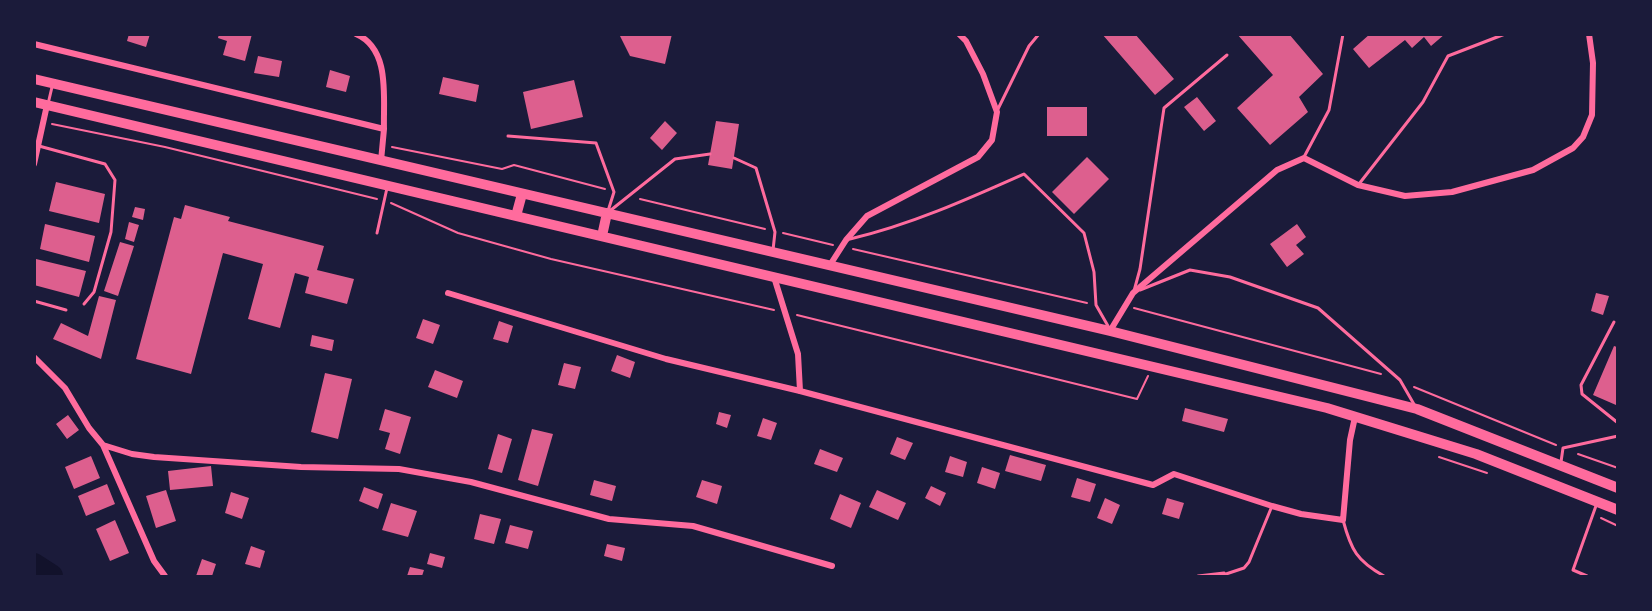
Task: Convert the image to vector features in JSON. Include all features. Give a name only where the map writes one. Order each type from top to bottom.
[{"type":"main road","points":[[34,79],[1110,331],[1417,409],[1617,488]]},
{"type":"main road","points":[[34,102],[1327,408],[1476,454],[1617,510]]},
{"type":"main road","points":[[516,216],[522,194]]},
{"type":"main road","points":[[602,236],[607,213]]},
{"type":"street","points":[[356,34],[366,39],[378,55],[382,76],[384,129],[381,161]]},
{"type":"street","points":[[830,265],[846,240],[867,216],[978,157],[992,140],[997,112],[983,74],[961,34]]},
{"type":"street","points":[[1110,331],[1133,293],[1277,170],[1304,158],[1358,185],[1405,196],[1452,192],[1533,170],[1573,148],[1583,137],[1592,115],[1593,63],[1589,34]]},
{"type":"street","points":[[34,44],[384,129]]},
{"type":"street","points":[[34,164],[47,105]]},
{"type":"street","points":[[774,277],[798,354],[800,392]]},
{"type":"street","points":[[447,293],[666,358],[1153,485],[1174,474],[1301,514],[1343,520],[1354,417]]},
{"type":"street","points":[[34,357],[65,388],[89,428],[103,445],[154,561],[165,576]]},
{"type":"street","points":[[103,445],[154,458],[301,467],[399,469],[471,482],[609,519],[693,526],[832,566]]},
{"type":"lane","points":[[997,112],[1029,45],[1039,34]]},
{"type":"lane","points":[[1304,158],[1329,110],[1343,34]]},
{"type":"lane","points":[[1358,185],[1423,102],[1448,56],[1505,34]]},
{"type":"lane","points":[[1133,293],[1140,269],[1164,108],[1227,55]]},
{"type":"lane","points":[[47,105],[53,83]]},
{"type":"lane","points":[[508,136],[596,143],[614,192],[607,213]]},
{"type":"lane","points":[[39,146],[105,164],[115,180],[111,232],[94,292],[84,304]]},
{"type":"lane","points":[[607,213],[675,159],[710,154]]},
{"type":"lane","points":[[734,158],[756,168],[775,232],[773,252]]},
{"type":"lane","points":[[846,240],[875,233],[959,203],[1024,174],[1084,232],[1094,272],[1096,305],[1110,331]]},
{"type":"lane","points":[[377,233],[388,186]]},
{"type":"lane","points":[[1133,293],[1190,270],[1230,277],[1318,308],[1400,380],[1417,409]]},
{"type":"lane","points":[[34,301],[66,310]]},
{"type":"lane","points":[[1614,322],[1581,384],[1582,394],[1617,423]]},
{"type":"lane","points":[[1560,464],[1563,448],[1617,436]]},
{"type":"lane","points":[[1587,576],[1573,570],[1598,502]]},
{"type":"lane","points":[[1220,576],[1244,568],[1249,562],[1272,506]]},
{"type":"lane","points":[[1343,520],[1349,543],[1365,566],[1384,576]]},
{"type":"lane","points":[[1198,576],[1228,573]]},
{"type":"path","points":[[43,122],[165,147],[384,201],[458,233],[551,259],[786,312],[1137,399],[1148,376]]},
{"type":"path","points":[[384,145],[502,169],[514,165],[614,192]]},
{"type":"path","points":[[628,196],[1096,305]]},
{"type":"path","points":[[1125,305],[1400,380],[1450,403],[1588,459],[1617,468]]},
{"type":"path","points":[[1431,454],[1487,473]]},
{"type":"path","points":[[1593,514],[1617,526]]},
{"type":"building","points":[[129,34],[150,34],[146,47],[127,41]]},
{"type":"building","points":[[219,34],[252,34],[245,61],[223,55],[227,41],[218,38]]},
{"type":"building","points":[[619,34],[672,34],[665,64],[630,56]]},
{"type":"building","points":[[1102,34],[1135,34],[1174,79],[1155,95]]},
{"type":"building","points":[[1237,34],[1289,34],[1323,74],[1299,97],[1308,112],[1270,145],[1237,108],[1273,75]]},
{"type":"building","points":[[1370,34],[1445,34],[1431,46],[1424,37],[1412,48],[1405,40],[1369,68],[1353,49]]},
{"type":"building","points":[[258,56],[282,61],[279,77],[254,73]]},
{"type":"building","points":[[330,70],[350,76],[346,92],[326,87]]},
{"type":"building","points":[[443,77],[479,85],[476,102],[439,94]]},
{"type":"building","points":[[574,80],[583,117],[531,129],[523,92]]},
{"type":"building","points":[[1197,97],[1216,121],[1204,131],[1184,107]]},
{"type":"building","points":[[1047,107],[1087,107],[1087,136],[1047,136]]},
{"type":"building","points":[[665,121],[677,133],[662,150],[650,138]]},
{"type":"building","points":[[716,121],[739,124],[732,169],[708,165]]},
{"type":"building","points":[[1087,157],[1109,179],[1074,214],[1052,192]]},
{"type":"building","points":[[56,182],[105,194],[99,223],[49,211]]},
{"type":"building","points":[[185,205],[230,217],[228,221],[324,246],[317,270],[354,279],[347,304],[305,293],[309,277],[295,273],[280,328],[248,319],[263,264],[223,253],[191,374],[136,359],[174,217],[181,219]]},
{"type":"building","points":[[135,207],[145,209],[143,220],[132,217]]},
{"type":"building","points":[[129,222],[139,225],[134,242],[125,239]]},
{"type":"building","points":[[45,224],[95,236],[89,262],[40,249]]},
{"type":"building","points":[[1297,224],[1306,237],[1296,245],[1304,254],[1287,267],[1270,244]]},
{"type":"building","points":[[120,242],[134,246],[118,296],[104,291]]},
{"type":"building","points":[[36,259],[86,271],[79,297],[34,285]]},
{"type":"building","points":[[1596,293],[1609,296],[1603,315],[1591,311]]},
{"type":"building","points":[[99,296],[116,300],[101,359],[53,339],[61,323],[88,336]]},
{"type":"building","points":[[423,319],[440,325],[433,344],[416,338]]},
{"type":"building","points":[[499,321],[513,326],[508,343],[493,339]]},
{"type":"building","points":[[312,335],[334,340],[332,351],[310,346]]},
{"type":"building","points":[[1614,346],[1617,347],[1616,405],[1593,395]]},
{"type":"building","points":[[617,355],[635,362],[630,378],[611,371]]},
{"type":"building","points":[[564,363],[581,367],[575,389],[558,385]]},
{"type":"building","points":[[435,370],[463,381],[457,398],[428,387]]},
{"type":"building","points":[[325,373],[352,379],[338,439],[311,432]]},
{"type":"building","points":[[1185,408],[1228,419],[1224,432],[1182,421]]},
{"type":"building","points":[[385,409],[411,417],[400,454],[385,449],[390,433],[379,430]]},
{"type":"building","points":[[719,412],[731,415],[727,428],[716,424]]},
{"type":"building","points":[[68,415],[79,430],[67,439],[56,424]]},
{"type":"building","points":[[763,418],[777,423],[771,440],[757,436]]},
{"type":"building","points":[[532,429],[553,434],[538,486],[518,480]]},
{"type":"building","points":[[498,434],[512,439],[502,473],[488,469]]},
{"type":"building","points":[[897,437],[913,443],[905,460],[890,454]]},
{"type":"building","points":[[820,449],[843,458],[837,472],[814,464]]},
{"type":"building","points":[[1010,455],[1046,465],[1041,481],[1005,471]]},
{"type":"building","points":[[91,456],[100,478],[74,489],[65,467]]},
{"type":"building","points":[[950,456],[967,462],[963,477],[945,472]]},
{"type":"building","points":[[211,466],[213,486],[170,490],[168,471]]},
{"type":"building","points":[[982,467],[1000,473],[995,489],[977,483]]},
{"type":"building","points":[[1077,478],[1096,484],[1090,502],[1071,497]]},
{"type":"building","points":[[594,480],[616,486],[612,501],[590,495]]},
{"type":"building","points":[[702,480],[722,486],[717,504],[696,497]]},
{"type":"building","points":[[107,484],[115,504],[86,516],[78,496]]},
{"type":"building","points":[[931,486],[946,493],[940,506],[925,498]]},
{"type":"building","points":[[364,487],[383,494],[378,509],[359,501]]},
{"type":"building","points":[[166,490],[176,521],[156,528],[146,496]]},
{"type":"building","points":[[877,490],[906,503],[898,520],[869,507]]},
{"type":"building","points":[[231,492],[249,498],[242,519],[225,513]]},
{"type":"building","points":[[840,494],[861,503],[851,528],[830,519]]},
{"type":"building","points":[[1105,498],[1120,505],[1112,524],[1097,518]]},
{"type":"building","points":[[1167,498],[1184,503],[1179,519],[1162,514]]},
{"type":"building","points":[[391,503],[417,511],[408,537],[382,530]]},
{"type":"building","points":[[480,514],[501,519],[494,544],[474,539]]},
{"type":"building","points":[[115,520],[129,553],[110,561],[96,529]]},
{"type":"building","points":[[510,525],[533,531],[528,549],[505,543]]},
{"type":"building","points":[[607,544],[625,548],[622,561],[604,556]]},
{"type":"building","points":[[251,546],[265,551],[260,568],[245,564]]},
{"type":"building","points":[[430,553],[445,557],[442,568],[427,564]]},
{"type":"building","points":[[202,559],[216,564],[212,576],[196,576]]},
{"type":"building","points":[[410,567],[424,570],[422,576],[407,576]]},
{"type":"waterway","points":[[34,565],[51,576]]}]
